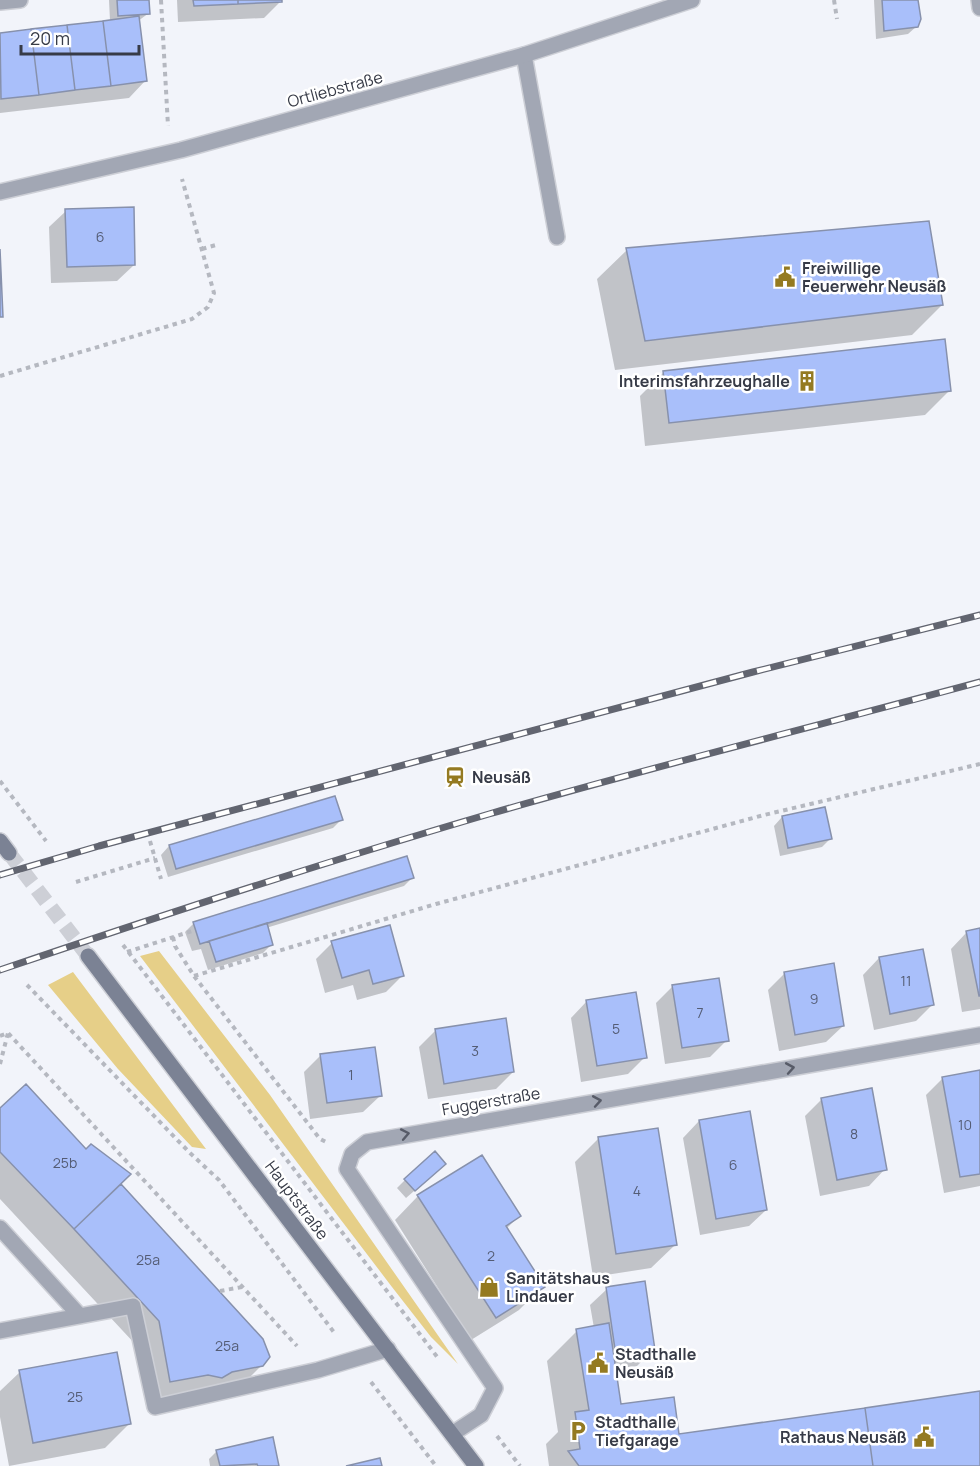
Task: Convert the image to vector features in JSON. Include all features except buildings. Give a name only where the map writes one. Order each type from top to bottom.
[{"type":"street","points":[[0,2],[20,0]]},
{"type":"street","name":"Ortliebstraße","points":[[0,192],[174,151],[524,55],[675,3],[692,0]]},
{"type":"street","points":[[979,0],[980,8]]},
{"type":"street","points":[[524,55],[557,237]]},
{"type":"street","name":"Hauptstraße","points":[[88,956],[476,1466]]},
{"type":"street","name":"Fuggerstraße","points":[[352,1154],[367,1142],[406,1134],[980,1035]]},
{"type":"street","points":[[352,1154],[347,1169],[495,1388],[481,1415],[452,1434]]},
{"type":"street","points":[[0,1228],[80,1316]]},
{"type":"street","points":[[0,1331],[133,1306],[155,1407],[318,1370],[388,1349]]},
{"type":"path","points":[[0,376],[192,319],[208,307],[214,293],[166,121],[161,0]]},
{"type":"path","points":[[834,0],[837,20]]},
{"type":"path","points":[[202,249],[216,245]]},
{"type":"path","points":[[194,976],[436,904],[764,815],[980,764]]},
{"type":"path","points":[[0,781],[46,841]]},
{"type":"path","points":[[150,841],[161,879]]},
{"type":"path","points":[[76,882],[155,858]]},
{"type":"path","points":[[128,952],[192,931]]},
{"type":"path","points":[[173,937],[175,946],[194,976],[320,1139],[352,1154]]},
{"type":"path","points":[[123,945],[444,1368]]},
{"type":"path","points":[[27,985],[190,1154],[219,1180],[435,1466]]},
{"type":"path","points":[[0,1036],[8,1033]]},
{"type":"path","points":[[0,1064],[8,1033]]},
{"type":"path","points":[[8,1033],[318,1370]]},
{"type":"path","points":[[220,1291],[242,1287]]},
{"type":"path","points":[[481,1415],[520,1466]]},
{"type":"shaded area","points":[[159,951],[270,1095],[458,1364],[431,1337],[392,1287],[140,956]]},
{"type":"shaded area","points":[[73,972],[206,1149],[192,1147],[118,1069],[48,985]]},
{"type":"tunnel","points":[[9,853],[88,956]]},
{"type":"railway","points":[[0,875],[99,846],[753,672],[980,615]]},
{"type":"railway","points":[[0,970],[244,889],[489,814],[980,682]]},
{"type":"place","name":"Freiwillige Feuerwehr Neusäß","points":[[785,277]]},
{"type":"place","name":"Interimsfahrzeughalle","points":[[807,381]]},
{"type":"place","name":"Neusäß","points":[[455,777]]},
{"type":"place","name":"Sanitätshaus Lindauer","points":[[489,1287]]},
{"type":"place","name":"Stadthalle Neusäß","points":[[598,1363]]},
{"type":"place","name":"Stadthalle Tiefgarage","points":[[578,1431]]},
{"type":"place","name":"Rathaus Neusäß","points":[[924,1437]]}]
